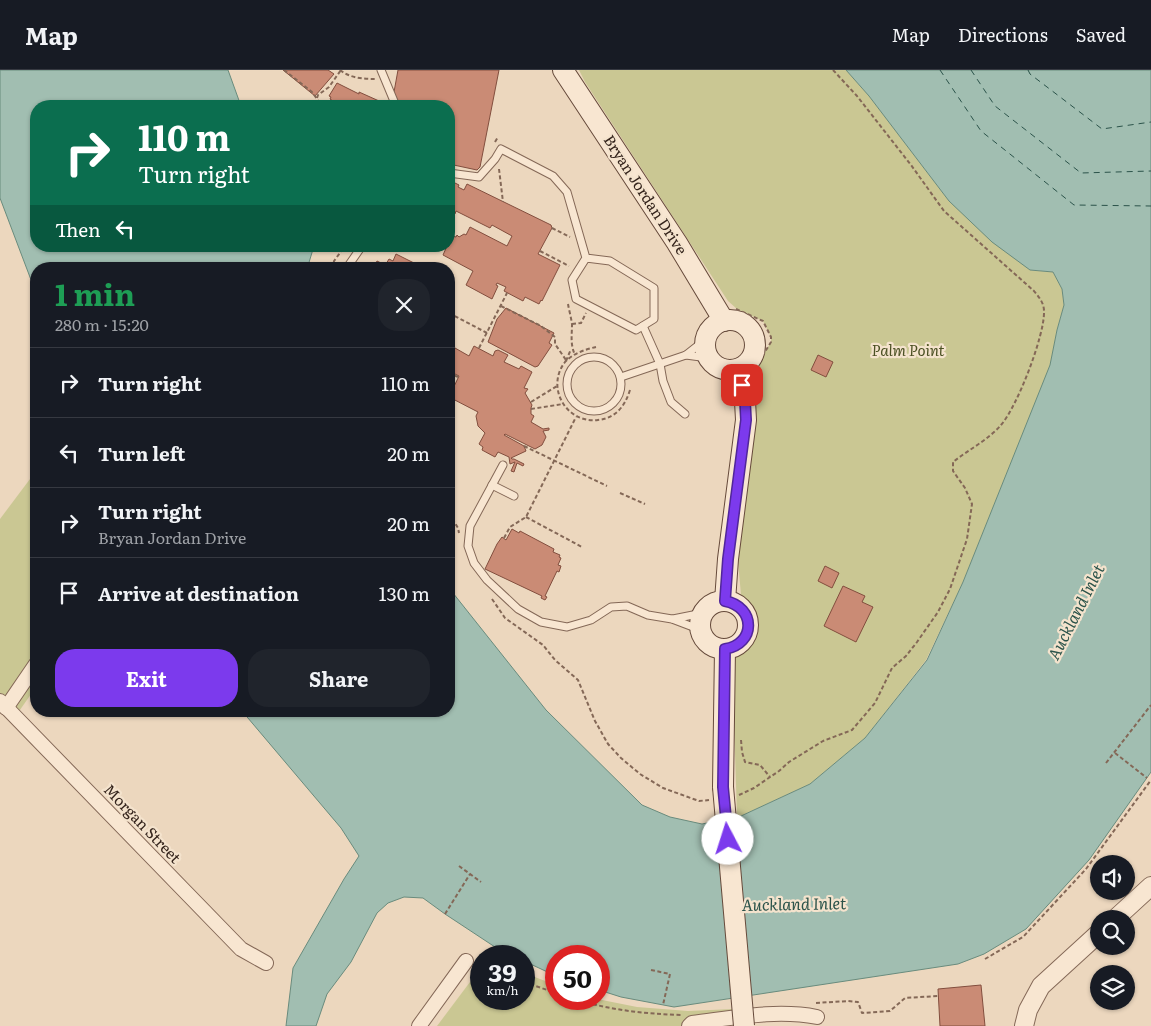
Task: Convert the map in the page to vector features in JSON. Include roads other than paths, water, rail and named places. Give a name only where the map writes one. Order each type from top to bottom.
[{"type":"main road","name":"Bryan Jordan Drive","points":[[563,70],[677,243],[728,313]]},
{"type":"main road","points":[[744,1026],[725,794],[732,652],[733,648],[740,644],[745,637],[748,630],[748,622],[740,607],[733,603],[728,559],[746,420],[747,372],[746,365],[752,359],[755,343],[750,329],[728,313],[709,332],[707,349],[714,364],[722,369],[747,372]]},
{"type":"main road","points":[[732,652],[709,644],[704,638],[702,622],[709,607],[717,602],[733,598]]},
{"type":"street","points":[[3,704],[30,671]]},
{"type":"street","name":"Morgan Street","points":[[3,704],[241,949],[266,964]]},
{"type":"street","points":[[1125,910],[1151,886]]},
{"type":"street","points":[[1026,1018],[1041,986],[1090,941]]},
{"type":"street","points":[[419,1026],[466,961]]},
{"type":"street","points":[[689,1026],[692,1023],[773,1014],[802,1014],[817,1017]]},
{"type":"lane","points":[[380,70],[394,100]]},
{"type":"lane","points":[[455,174],[480,177],[501,149],[552,176],[567,192],[586,258],[572,280],[576,299],[636,330],[654,319],[654,288],[610,261],[586,258]]},
{"type":"lane","points":[[643,326],[660,364],[663,382],[671,402],[685,414]]},
{"type":"lane","points":[[621,377],[707,349]]},
{"type":"lane","points":[[686,355],[707,349]]},
{"type":"lane","points":[[592,357],[610,362],[621,377],[620,394],[616,402],[601,411],[592,412],[584,410],[576,405],[567,390],[569,373],[575,365],[582,360],[592,357]]},
{"type":"lane","points":[[503,464],[470,526],[468,546],[474,563],[487,580],[518,610],[541,622],[567,626],[591,620],[611,607],[627,606],[648,615],[702,622]]},
{"type":"lane","points":[[492,485],[514,496]]},
{"type":"lane","points":[[672,619],[702,622]]},
{"type":"water","points":[[0,70],[228,70],[239,100],[30,100],[30,252],[312,252],[309,262],[30,262],[30,277],[0,198]]},
{"type":"water","name":"Auckland Inlet","points":[[846,70],[1151,70],[1151,772],[1093,855],[1090,855],[1089,860],[1026,929],[984,954],[958,964],[674,1007],[610,994],[610,945],[545,945],[545,971],[535,966],[535,945],[492,945],[423,898],[404,897],[388,903],[377,913],[351,962],[327,994],[316,1026],[286,1026],[293,968],[359,856],[341,828],[247,717],[455,717],[455,596],[546,710],[642,805],[670,817],[702,824],[741,816],[810,784],[865,738],[927,660],[963,582],[1050,365],[1064,305],[1062,289],[1053,272],[1030,270],[992,242],[949,201],[869,96]]},
{"type":"park label","name":"Palm Point","points":[[908,351]]}]
